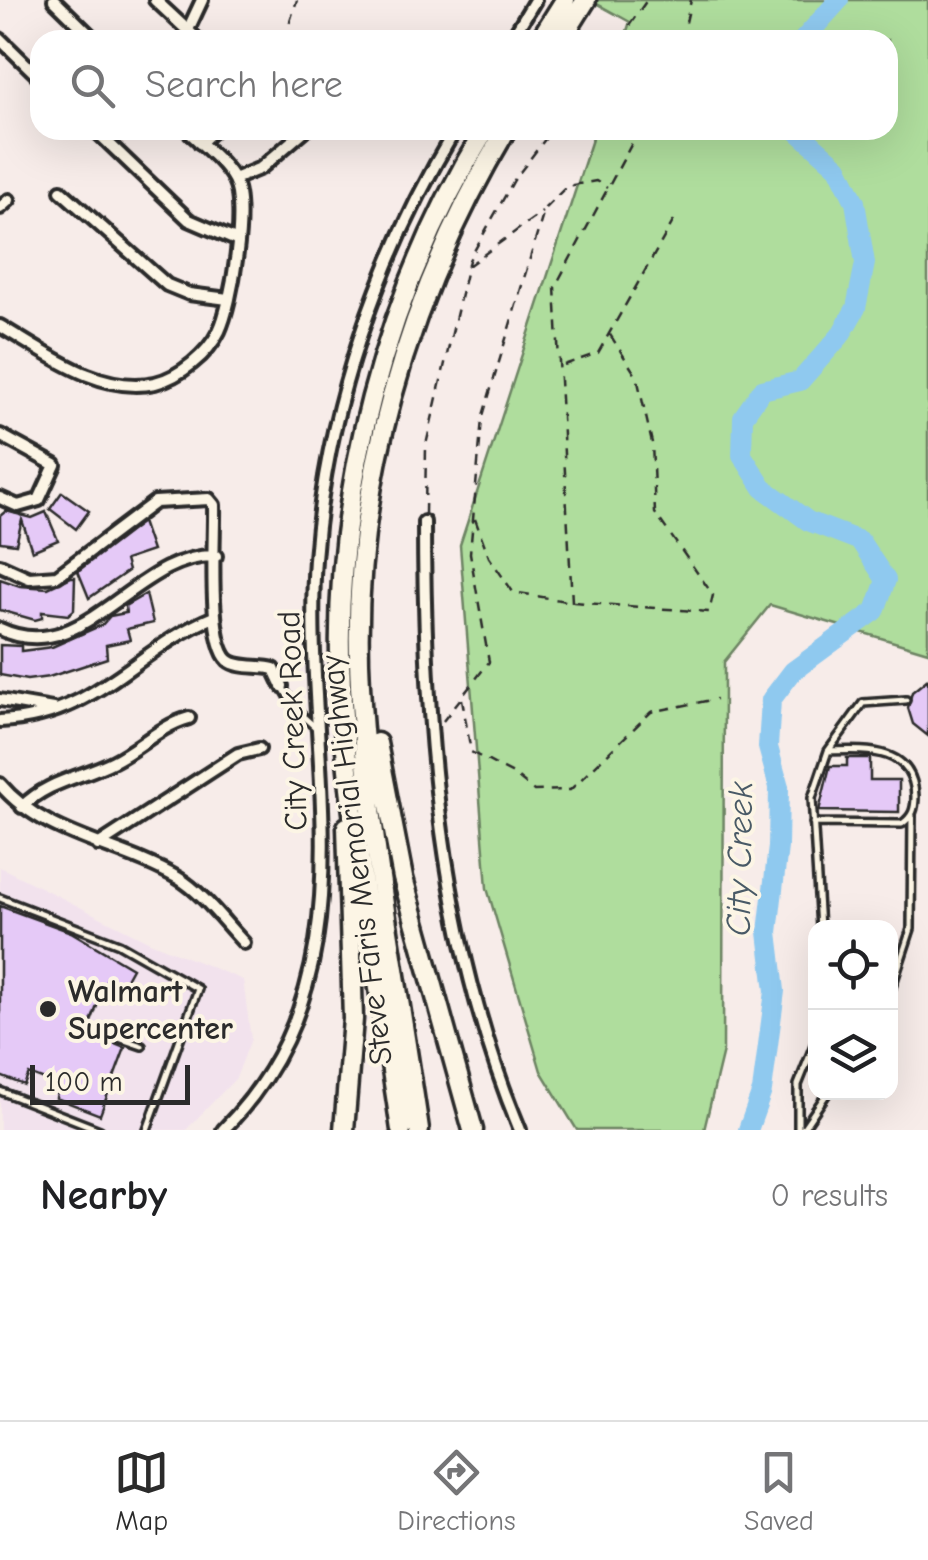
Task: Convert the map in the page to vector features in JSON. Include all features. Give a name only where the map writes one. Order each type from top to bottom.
[{"type":"highway","points":[[546,30],[565,0]]},
{"type":"highway","points":[[567,30],[586,0]]},
{"type":"highway","name":"Steve Faris Memorial Highway","points":[[401,1130],[341,686],[346,543],[367,420],[396,317],[431,234],[480,140]]},
{"type":"highway","name":"Steve Faris Memorial Highway","points":[[419,1130],[365,739],[360,621],[370,513],[395,380],[445,245],[501,140]]},
{"type":"highway","points":[[360,621],[392,835],[473,1130]]},
{"type":"highway","points":[[341,686],[353,1018],[344,1130]]},
{"type":"street","points":[[54,0],[85,30]]},
{"type":"street","points":[[155,0],[185,30]]},
{"type":"street","points":[[188,30],[202,0]]},
{"type":"street","points":[[517,30],[534,0]]},
{"type":"street","points":[[0,39],[30,68]]},
{"type":"street","points":[[105,140],[189,220],[238,241]]},
{"type":"street","points":[[0,326],[103,380],[155,383],[178,373],[203,354],[219,332],[238,241],[234,180],[197,140]]},
{"type":"street","points":[[200,143],[203,140]]},
{"type":"street","points":[[234,180],[262,168],[294,140]]},
{"type":"street","name":"City Creek Road","points":[[223,1130],[251,1101],[289,1041],[314,967],[324,899],[315,727],[315,557],[338,415],[377,285],[449,141]]},
{"type":"street","points":[[61,191],[167,285],[228,299]]},
{"type":"street","points":[[0,435],[55,465],[40,500],[29,505],[0,498]]},
{"type":"street","points":[[0,565],[45,580],[57,576],[155,502],[209,498],[214,504],[214,617],[227,659],[274,670],[282,686]]},
{"type":"street","points":[[424,522],[424,623],[444,858],[464,969],[497,1074],[520,1130]]},
{"type":"street","points":[[0,630],[20,638],[56,637],[180,558],[216,556]]},
{"type":"street","points":[[0,722],[54,710],[116,682],[181,634],[214,617]]},
{"type":"street","points":[[0,700],[54,710]]},
{"type":"street","points":[[22,807],[34,794],[114,761],[172,722],[189,718]]},
{"type":"street","points":[[98,845],[238,754],[259,749]]},
{"type":"street","points":[[0,784],[22,807],[177,878],[244,944]]},
{"type":"lane","points":[[282,686],[296,710],[315,727]]},
{"type":"lane","points":[[819,920],[812,823],[814,786],[828,751],[863,703],[906,700]]},
{"type":"lane","points":[[828,751],[872,750],[902,761],[914,778],[911,930],[898,970]]},
{"type":"lane","points":[[812,823],[902,824],[912,814]]},
{"type":"lane","points":[[0,898],[120,944],[198,990],[147,1130]]},
{"type":"lane","points":[[101,1032],[142,1046]]},
{"type":"lane","points":[[800,1130],[798,1085],[808,1060]]},
{"type":"lane","points":[[0,1091],[100,1130]]},
{"type":"lane","points":[[800,1130],[822,1100]]},
{"type":"path","points":[[287,30],[297,0]]},
{"type":"path","points":[[626,30],[647,0]]},
{"type":"path","points":[[684,30],[691,0]]},
{"type":"path","points":[[424,522],[426,446],[467,267],[514,180],[544,140]]},
{"type":"path","points":[[572,602],[555,286],[633,140]]},
{"type":"path","points":[[467,267],[512,238],[567,186],[596,181],[607,188]]},
{"type":"path","points":[[433,734],[490,662],[470,552],[482,420],[545,208]]},
{"type":"path","points":[[562,366],[598,353],[674,220]]},
{"type":"path","points":[[474,514],[489,557],[513,592],[572,602],[709,612],[713,596],[655,513],[652,443],[637,377],[609,333]]},
{"type":"path","points":[[462,698],[470,752],[534,791],[570,790],[650,712],[716,699]]},
{"type":"shaded area","points":[[0,867],[152,943],[243,980],[251,1039],[236,1078],[186,1130],[0,1130]]},
{"type":"green space","points":[[590,0],[928,0],[928,652],[770,605],[724,662],[723,1051],[704,1130],[577,1130],[541,1071],[487,888],[460,545],[592,140],[898,140],[898,30],[627,30],[630,22]]},
{"type":"building","points":[[62,492],[89,511],[76,529],[50,509]]},
{"type":"building","points":[[6,511],[32,518],[46,512],[58,540],[32,551],[22,520],[16,544],[0,542],[0,516]]},
{"type":"building","points":[[142,522],[152,551],[125,560],[128,571],[89,598],[78,571]]},
{"type":"building","points":[[75,577],[74,610],[68,615],[42,612],[42,618],[35,620],[0,610],[0,579],[20,586],[48,588]]},
{"type":"building","points":[[146,594],[153,623],[127,629],[130,640],[106,645],[107,658],[49,677],[27,680],[0,675],[0,645],[21,646],[21,651],[52,647],[102,625],[110,616],[126,613],[125,606]]},
{"type":"building","points":[[928,679],[928,736],[913,724],[908,708],[912,692]]},
{"type":"building","points":[[847,758],[870,758],[870,780],[899,780],[899,812],[819,811],[830,766],[847,766]]},
{"type":"building","name":"Walmart Supercenter","points":[[0,906],[71,932],[132,968],[122,986],[107,979],[87,1033],[125,1048],[100,1115],[56,1098],[58,1085],[29,1074],[24,1085],[0,1076]]},
{"type":"waterway","name":"City Creek","points":[[812,30],[839,0]]},
{"type":"waterway","name":"City Creek","points":[[748,1130],[762,1091],[775,991],[768,932],[778,847],[779,787],[768,747],[771,700],[793,671],[875,611],[886,580],[860,541],[808,521],[763,488],[742,455],[743,417],[762,390],[800,381],[840,336],[856,308],[865,263],[855,202],[838,167],[807,140]]},
{"type":"place","name":"Walmart Supercenter","points":[[48,1009]]}]
